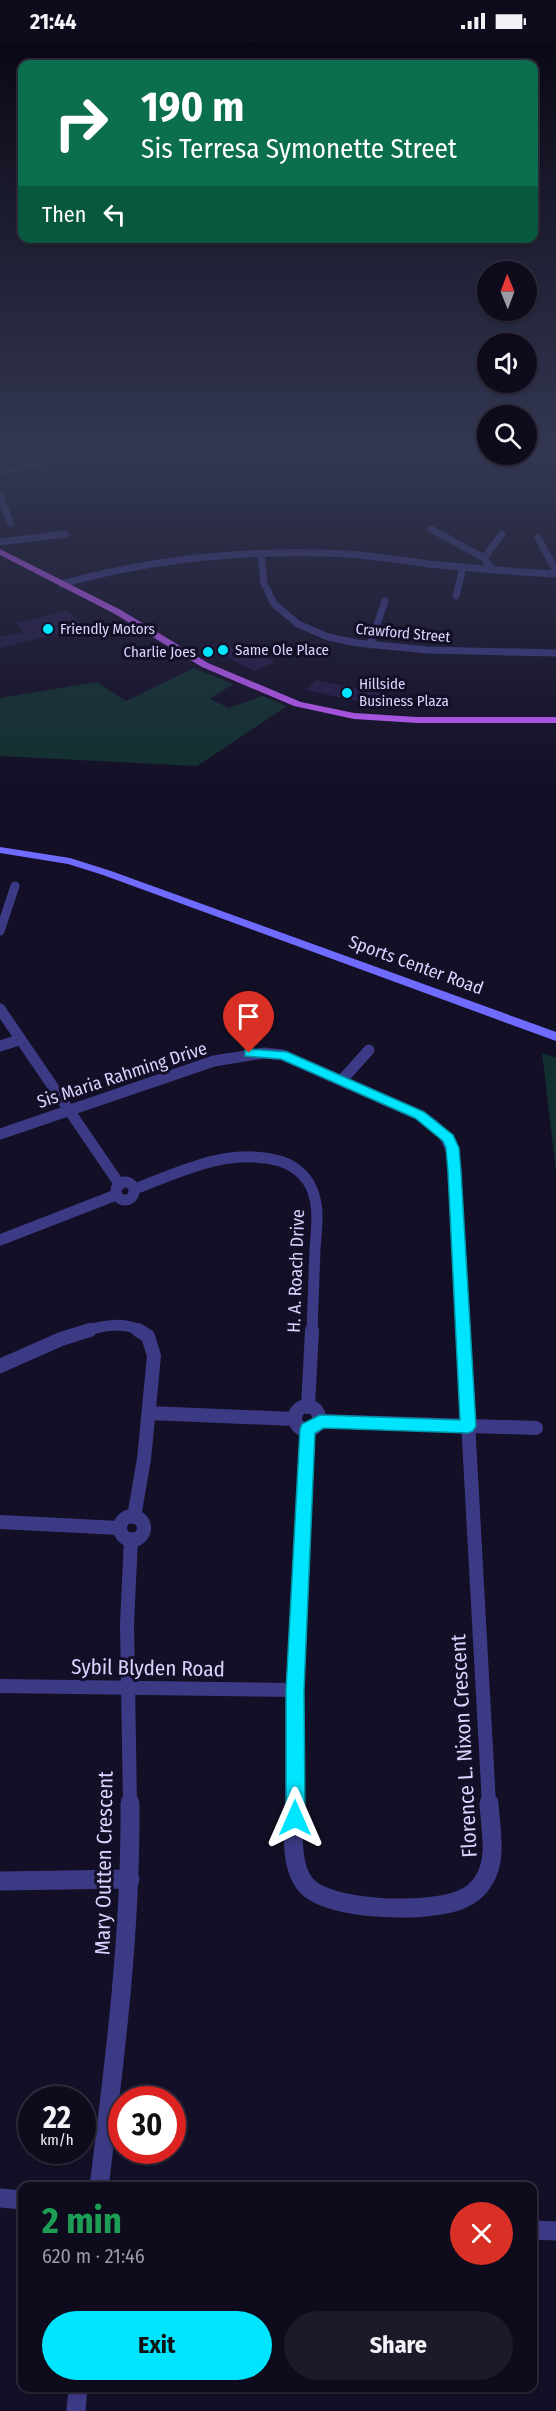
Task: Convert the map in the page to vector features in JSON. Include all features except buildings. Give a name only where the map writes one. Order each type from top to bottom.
[{"type":"main road","points":[[20,563],[118,612],[206,665],[298,704],[354,716],[406,719],[556,720]]},
{"type":"main road","name":"Sports Center Road","points":[[0,843],[45,848],[99,862],[249,918],[263,928]]},
{"type":"main road","name":"Sports Center Road","points":[[0,850],[70,861],[241,923],[263,928],[556,1037]]},
{"type":"street","points":[[62,584],[94,574],[154,563]]},
{"type":"street","name":"Crawford Street","points":[[262,563],[266,589],[270,598],[290,618],[309,630],[325,636],[370,645],[442,651],[556,652]]},
{"type":"street","points":[[424,563],[492,570],[556,572]]},
{"type":"street","points":[[487,563],[492,570]]},
{"type":"street","points":[[456,596],[463,567]]},
{"type":"street","points":[[370,645],[385,601]]},
{"type":"street","points":[[0,932],[15,886]]},
{"type":"street","points":[[0,1009],[19,1040],[70,1111],[118,1190],[0,1240]]},
{"type":"street","points":[[0,1046],[19,1040]]},
{"type":"street","points":[[341,1081],[369,1050]]},
{"type":"street","name":"Sis Maria Rahming Drive","points":[[0,1134],[173,1075],[249,1053],[283,1055],[419,1115],[441,1131],[453,1148],[468,1426]]},
{"type":"street","name":"H. A. Roach Drive","points":[[118,1190],[129,1184],[135,1189],[218,1158],[241,1154],[266,1156],[281,1161],[296,1168],[310,1181],[316,1200],[317,1213],[308,1407]]},
{"type":"street","points":[[0,1366],[92,1328],[109,1324],[129,1326],[147,1335],[154,1348],[149,1413],[134,1517],[124,1520],[125,1534],[0,1522]]},
{"type":"street","points":[[294,1419],[298,1410],[308,1407],[318,1412],[314,1425]]},
{"type":"street","points":[[149,1413],[294,1419]]},
{"type":"street","points":[[294,1419],[297,1425],[536,1428]]},
{"type":"street","name":"Florence L. Nixon Crescent","points":[[314,1425],[295,1690],[296,1854],[298,1869],[306,1885],[317,1895],[334,1902],[370,1905],[450,1904],[466,1898],[475,1891],[490,1872],[492,1859],[468,1426]]},
{"type":"street","name":"Mary Outten Crescent","points":[[100,2182],[127,1942],[130,1879],[125,1534]]},
{"type":"street","name":"Sybil Blyden Road","points":[[0,1686],[295,1690]]},
{"type":"street","points":[[0,1881],[130,1879]]},
{"type":"street","points":[[0,2198],[18,2200]]},
{"type":"street","points":[[537,2230],[556,2231]]},
{"type":"street","points":[[76,2411],[78,2392]]},
{"type":"green space","points":[[194,668],[233,684],[210,699],[229,708],[262,696],[287,706],[197,766],[0,756],[0,698],[97,682],[126,701]]},
{"type":"green space","points":[[542,1053],[556,1058],[556,1171]]},
{"type":"place","name":"Friendly Motors","points":[[48,629]]},
{"type":"place","name":"Same Ole Place","points":[[223,650]]},
{"type":"place","name":"Charlie Joes","points":[[208,652]]},
{"type":"place","name":"Hillside Business Plaza","points":[[347,693]]},
{"type":"route","points":[[249,1053],[283,1055],[419,1115],[441,1131],[449,1139],[453,1148],[468,1426],[320,1421],[315,1427],[308,1429],[295,1690],[295,1818]]}]
